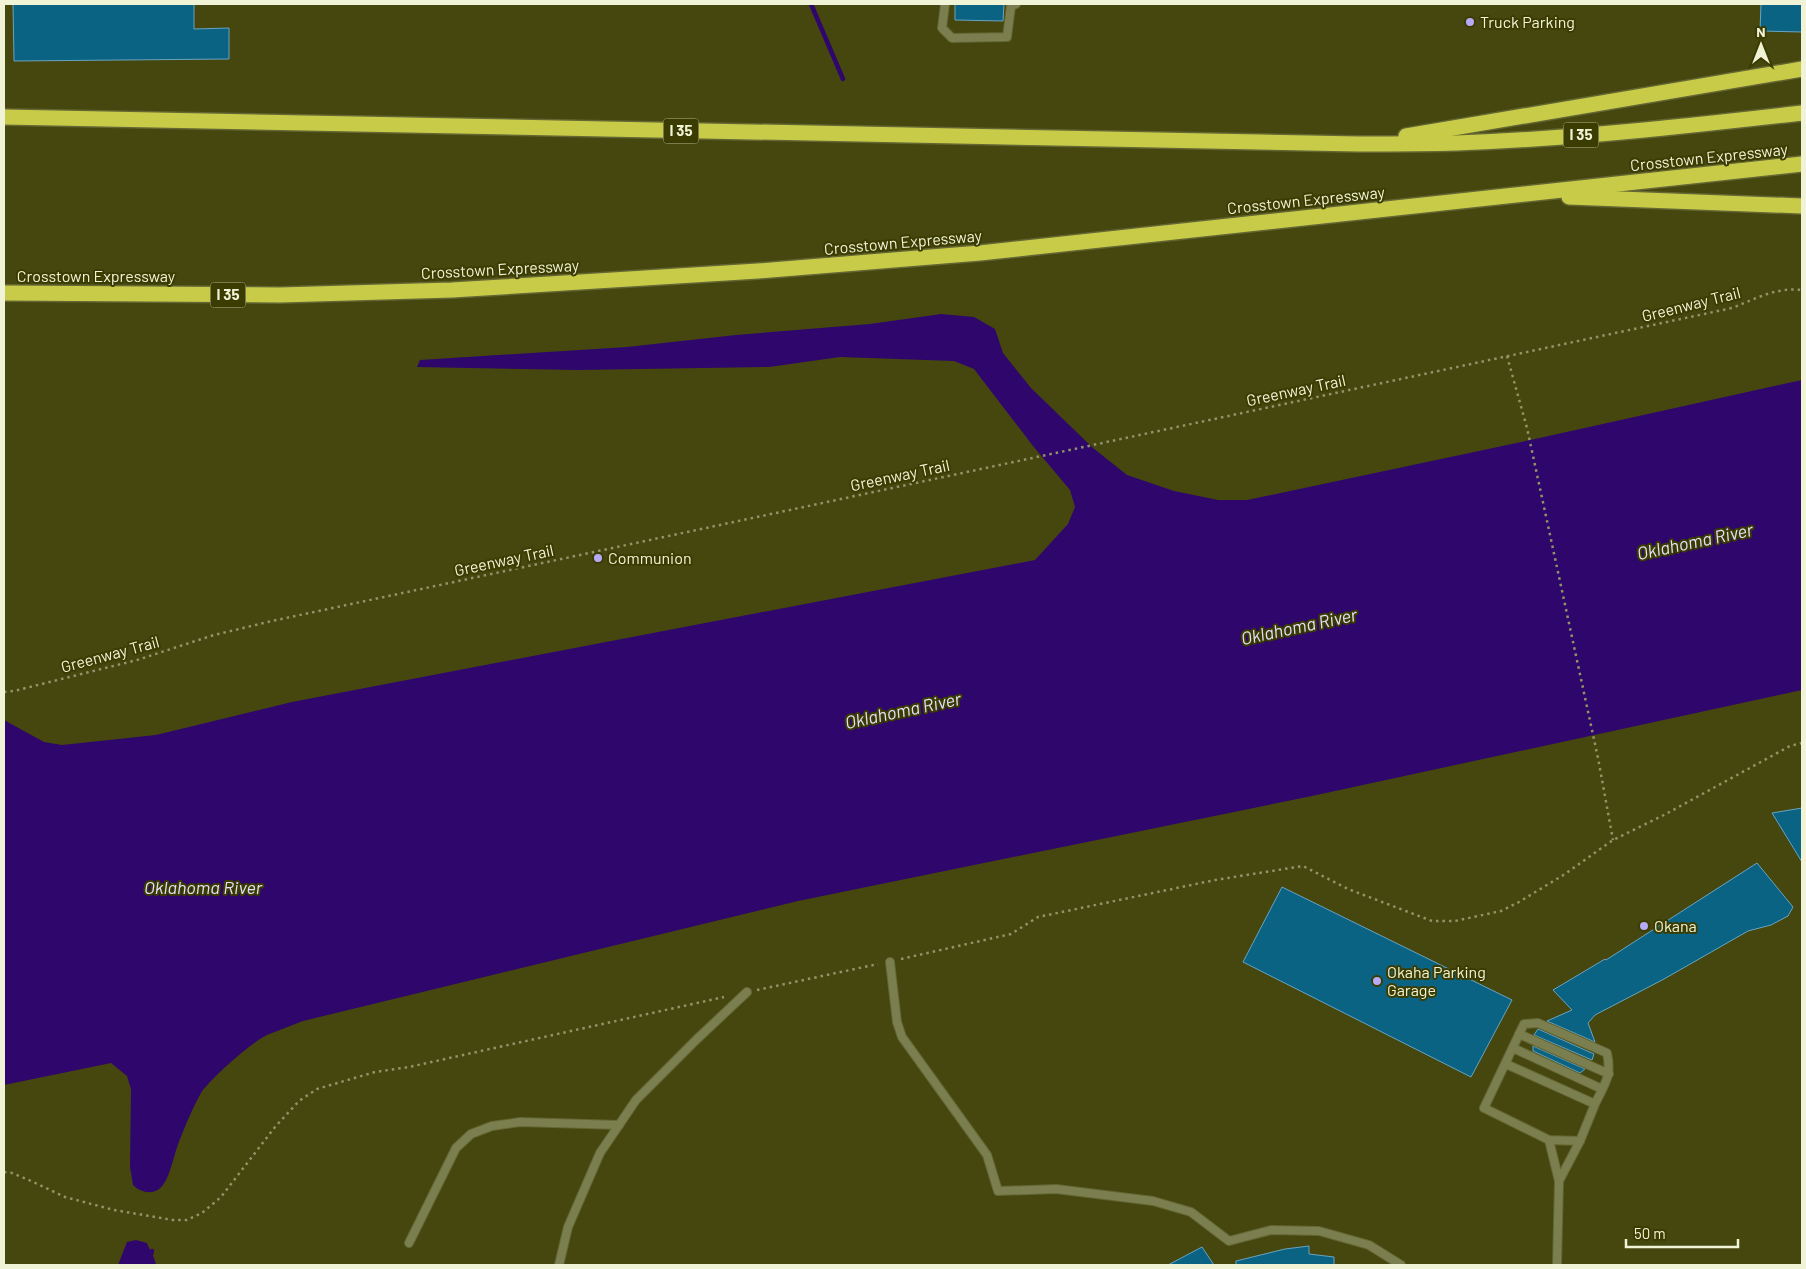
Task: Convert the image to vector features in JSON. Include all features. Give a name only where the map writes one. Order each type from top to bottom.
[{"type":"highway","points":[[1358,144],[1802,70]]},
{"type":"highway","name":"Crosstown Expressway","points":[[4,117],[1358,144],[1457,143],[1550,138],[1648,130],[1802,113]]},
{"type":"highway","name":"Crosstown Expressway","points":[[4,293],[280,295],[452,290],[622,281],[980,253],[1802,164]]},
{"type":"highway","points":[[1518,195],[1802,206]]},
{"type":"lane","points":[[945,4],[942,28],[952,38],[1007,37],[1013,5]]},
{"type":"lane","points":[[890,962],[897,1022],[902,1037],[987,1155],[998,1191],[1056,1189],[1153,1201],[1191,1212],[1229,1241],[1271,1230],[1319,1230],[1369,1244],[1401,1265]]},
{"type":"lane","points":[[559,1265],[568,1227],[600,1153],[636,1100],[747,992]]},
{"type":"lane","points":[[1559,1181],[1580,1141],[1610,1074],[1607,1053],[1538,1024],[1524,1024],[1484,1108],[1549,1140],[1580,1141]]},
{"type":"lane","points":[[1519,1034],[1610,1074]]},
{"type":"lane","points":[[1513,1048],[1602,1089]]},
{"type":"lane","points":[[1506,1064],[1595,1104]]},
{"type":"lane","points":[[409,1243],[456,1148],[471,1134],[492,1126],[520,1122],[619,1125]]},
{"type":"lane","points":[[1549,1140],[1559,1181],[1557,1265]]},
{"type":"path","name":"Greenway Trail","points":[[4,692],[137,660],[214,635],[272,621],[1732,308],[1768,293],[1783,290],[1802,290]]},
{"type":"path","points":[[1507,356],[1526,428],[1598,758],[1613,840]]},
{"type":"water","name":"Oklahoma River","points":[[941,314],[974,317],[995,329],[1003,353],[1031,388],[1093,448],[1127,475],[1174,491],[1218,500],[1247,500],[1802,380],[1802,690],[1312,796],[798,901],[303,1021],[260,1039],[213,1079],[198,1098],[178,1145],[166,1180],[160,1188],[152,1192],[140,1190],[133,1185],[130,1167],[131,1089],[127,1076],[111,1063],[4,1085],[4,720],[44,742],[62,745],[156,735],[292,702],[1035,560],[1068,524],[1075,507],[1070,490],[1033,446],[974,369],[954,361],[840,357],[769,367],[579,370],[417,367],[420,360],[627,347],[736,335],[870,324]]},
{"type":"water","points":[[136,1240],[147,1243],[156,1265],[118,1265],[127,1242]]},
{"type":"building","points":[[13,4],[194,4],[194,29],[229,28],[229,59],[14,61]]},
{"type":"building","points":[[955,4],[1004,4],[1003,21],[955,20]]},
{"type":"building","points":[[1761,4],[1802,4],[1802,32],[1760,31]]},
{"type":"building","points":[[1802,808],[1802,862],[1772,813]]},
{"type":"building","points":[[1757,863],[1793,907],[1788,916],[1771,925],[1748,931],[1664,979],[1595,1015],[1588,1023],[1595,1042],[1547,1021],[1572,1010],[1553,990],[1606,960]]},
{"type":"building","name":"Okaha Parking Garage","points":[[1282,887],[1512,1000],[1471,1077],[1243,962]]},
{"type":"building","points":[[1538,1029],[1594,1054],[1592,1060],[1534,1035]]},
{"type":"building","points":[[1533,1046],[1585,1069],[1580,1073],[1533,1051]]},
{"type":"building","points":[[1309,1246],[1309,1254],[1334,1257],[1334,1265],[1236,1265],[1236,1261],[1285,1249]]},
{"type":"building","points":[[1202,1247],[1214,1265],[1168,1265]]},
{"type":"waterway","points":[[811,4],[843,79]]},
{"type":"waterway","points":[[148,1265],[152,1251]]},
{"type":"place","name":"Truck Parking","points":[[1470,22]]},
{"type":"place","name":"Communion","points":[[598,558]]},
{"type":"place","name":"Okana","points":[[1644,926]]},
{"type":"place","name":"Okaha Parking Garage","points":[[1377,981]]}]
